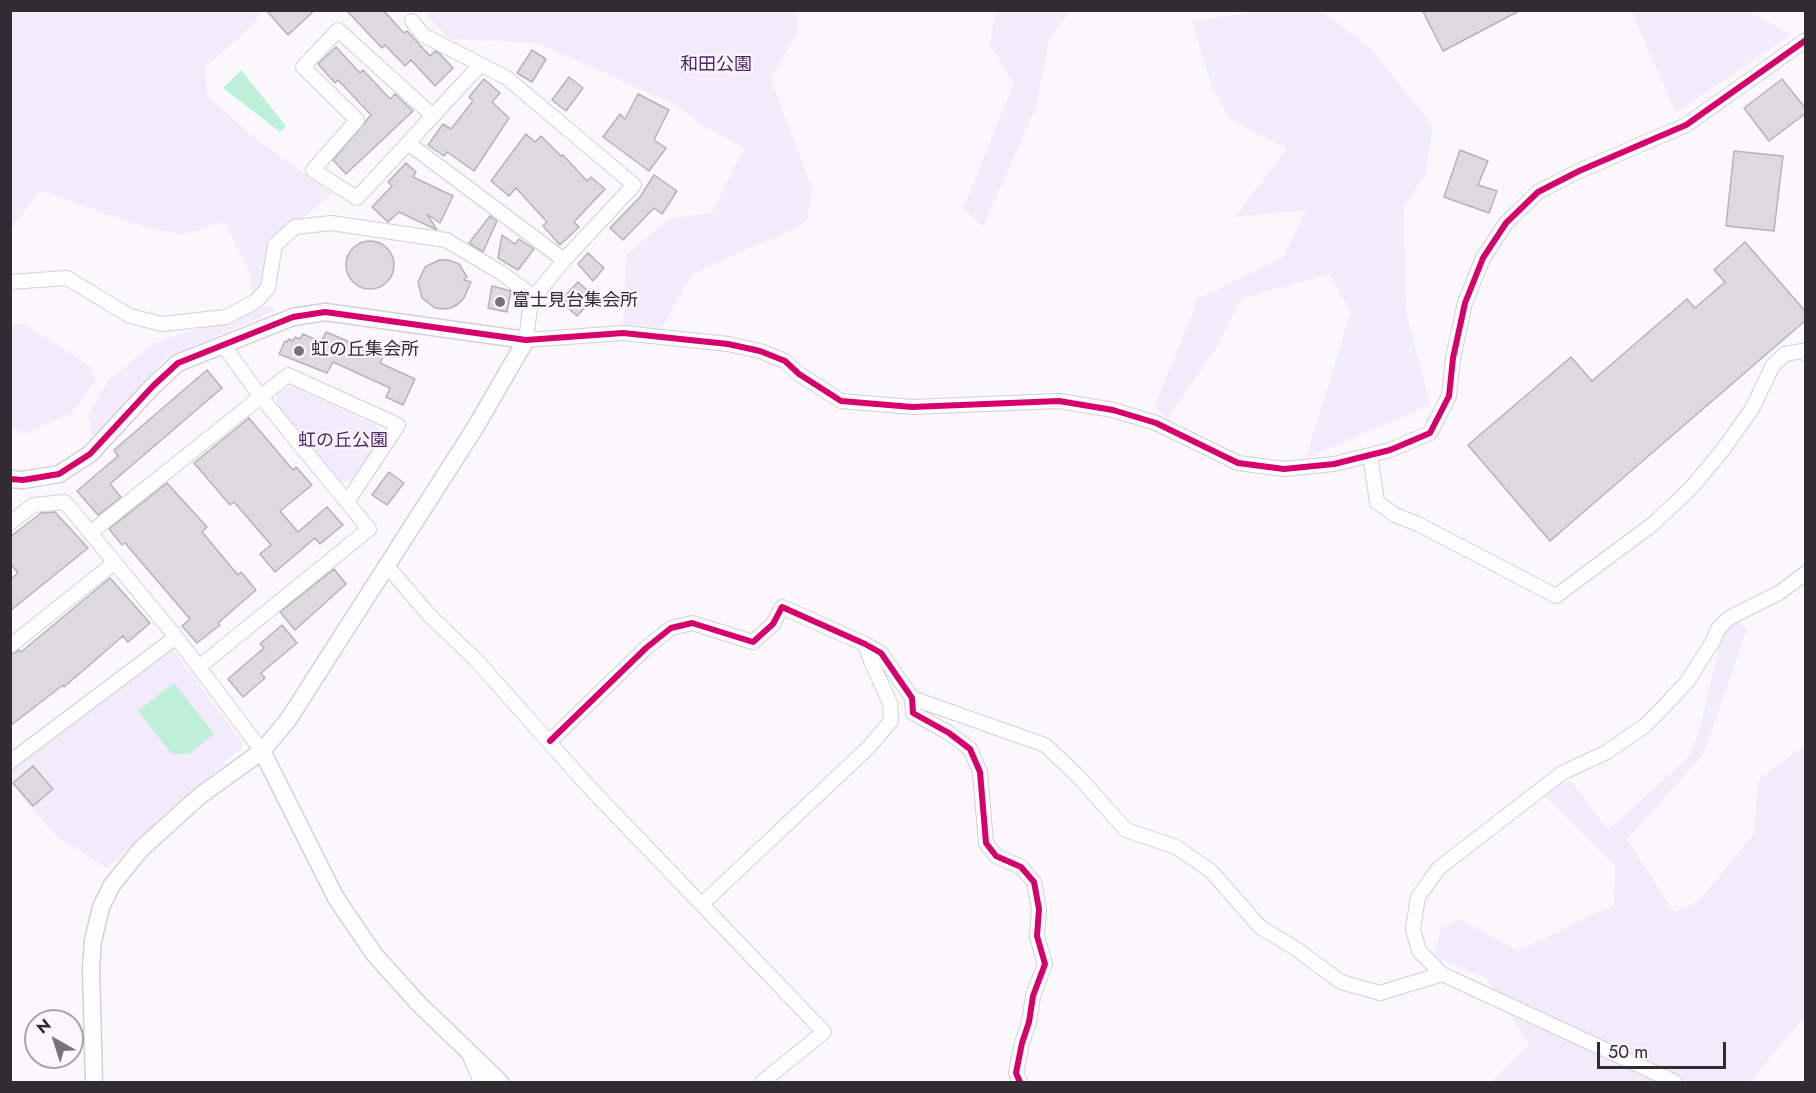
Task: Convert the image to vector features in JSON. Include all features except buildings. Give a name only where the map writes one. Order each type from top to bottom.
[{"type":"street","points":[[94,1083],[91,968],[93,941],[101,907],[112,885],[149,841],[201,795],[262,751],[288,720],[475,429],[526,340],[530,307],[534,297],[564,260],[634,185],[507,78],[423,35],[412,21]]},
{"type":"street","points":[[433,116],[338,30],[303,67],[357,120],[313,170],[357,198],[433,116],[480,65]]},
{"type":"street","points":[[10,479],[23,480],[59,474],[90,454],[153,386],[178,363],[294,317],[325,312],[526,340],[623,333],[728,344],[760,351],[785,361],[806,379],[841,401],[912,407],[1059,401],[1113,410],[1156,423],[1238,463],[1284,469],[1334,464],[1390,450],[1430,433],[1449,396],[1453,358],[1465,303],[1483,258],[1506,223],[1538,192],[1579,171],[1686,125],[1806,40]]},
{"type":"street","points":[[408,143],[564,260]]},
{"type":"street","points":[[10,282],[67,278],[130,316],[162,324],[226,317],[256,302],[268,288],[275,245],[295,227],[331,223],[446,240],[500,272],[534,297]]},
{"type":"street","points":[[199,667],[369,529],[261,397],[223,345]]},
{"type":"street","points":[[1370,455],[1377,502],[1395,515],[1418,524],[1556,596],[1653,524],[1691,488],[1752,410],[1773,365],[1785,354],[1802,351],[1806,354]]},
{"type":"street","points":[[90,533],[288,375],[398,425],[347,502]]},
{"type":"street","points":[[10,523],[33,505],[65,502],[176,637],[262,751],[336,898],[374,954],[418,1003],[500,1083]]},
{"type":"street","points":[[10,646],[114,563]]},
{"type":"street","points":[[388,567],[430,616],[476,660],[589,787],[824,1032],[762,1083]]},
{"type":"street","points":[[1675,1083],[1442,974],[1419,951],[1413,928],[1418,897],[1439,868],[1562,773],[1607,752],[1647,724],[1687,682],[1718,629],[1729,618],[1779,593],[1806,573]]},
{"type":"street","points":[[550,741],[646,648],[671,628],[692,623],[753,642],[773,624],[782,607],[881,653],[912,698],[913,713],[950,733],[970,749],[980,772],[986,843],[996,856],[1021,867],[1034,882],[1039,909],[1037,936],[1044,964],[1033,996],[1029,1022],[1022,1042],[1016,1073],[1020,1083]]},
{"type":"street","points":[[10,762],[176,637]]},
{"type":"street","points":[[702,904],[868,747],[891,721],[890,703],[865,644]]},
{"type":"street","points":[[912,698],[1045,745],[1078,776],[1126,830],[1176,847],[1211,871],[1260,927],[1295,948],[1341,982],[1380,993],[1442,974]]},
{"type":"street","points":[[468,1051],[481,1083]]},
{"type":"green space","name":"和田公園","points":[[429,10],[798,11],[797,33],[771,79],[812,189],[807,221],[692,274],[657,337],[623,333],[626,255],[671,218],[712,213],[744,148],[707,128],[676,105],[538,43],[450,39],[427,17]]},
{"type":"green space","points":[[1272,10],[1322,11],[1371,49],[1433,126],[1425,176],[1404,206],[1406,312],[1430,405],[1306,458],[1351,312],[1329,274],[1242,298],[1217,346],[1168,418],[1154,407],[1196,305],[1194,301],[1283,258],[1306,210],[1235,217],[1287,149],[1229,118],[1212,87],[1192,21]]},
{"type":"green space","points":[[1639,10],[1749,11],[1790,35],[1676,113],[1632,13]]},
{"type":"green space","points":[[11,11],[263,11],[254,24],[205,67],[207,96],[258,141],[332,193],[304,217],[275,256],[253,300],[249,272],[224,221],[182,235],[135,224],[41,190],[11,228]]},
{"type":"green space","points":[[995,11],[1071,11],[1049,39],[1036,107],[983,226],[963,209],[1014,83],[990,46]]},
{"type":"green space","points":[[268,305],[276,310],[165,359],[93,438],[88,415],[107,382],[154,343]]},
{"type":"green space","points":[[22,323],[90,366],[96,379],[72,413],[24,434],[10,427],[11,326]]},
{"type":"green space","name":"虹の丘公園","points":[[291,386],[376,425],[382,435],[353,480],[340,482],[278,406],[276,393]]},
{"type":"green space","points":[[1733,616],[1747,629],[1703,755],[1627,839],[1674,912],[1699,901],[1753,835],[1759,779],[1805,745],[1805,1016],[1750,1082],[1491,1082],[1529,1044],[1486,978],[1434,956],[1441,928],[1460,919],[1518,951],[1614,905],[1615,866],[1541,792],[1571,781],[1608,830],[1690,756],[1700,729],[1720,642]]},
{"type":"green space","points":[[171,647],[244,745],[107,868],[56,836],[11,784],[10,772]]},
{"type":"shaded area","points":[[241,70],[286,126],[280,132],[223,88]]},
{"type":"shaded area","points":[[174,683],[214,734],[189,754],[172,754],[138,711]]},
{"type":"cycle path","points":[[10,479],[23,480],[59,474],[90,454],[153,386],[178,363],[293,317],[325,312],[526,340],[623,333],[728,344],[760,351],[785,361],[799,374],[841,401],[912,407],[1059,401],[1113,410],[1156,423],[1238,463],[1284,469],[1334,464],[1390,450],[1430,433],[1449,396],[1453,358],[1465,303],[1483,258],[1506,223],[1538,192],[1579,171],[1686,125],[1806,40]]},
{"type":"cycle path","points":[[550,741],[646,648],[671,628],[692,623],[753,642],[773,624],[782,607],[881,653],[912,698],[913,713],[949,733],[970,749],[980,772],[986,843],[996,856],[1021,867],[1034,882],[1039,909],[1037,936],[1045,964],[1033,996],[1029,1022],[1022,1043],[1016,1073],[1020,1082]]},
{"type":"place","name":"富士見台集会所","points":[[500,302]]},
{"type":"place","name":"虹の丘集会所","points":[[299,351]]}]
